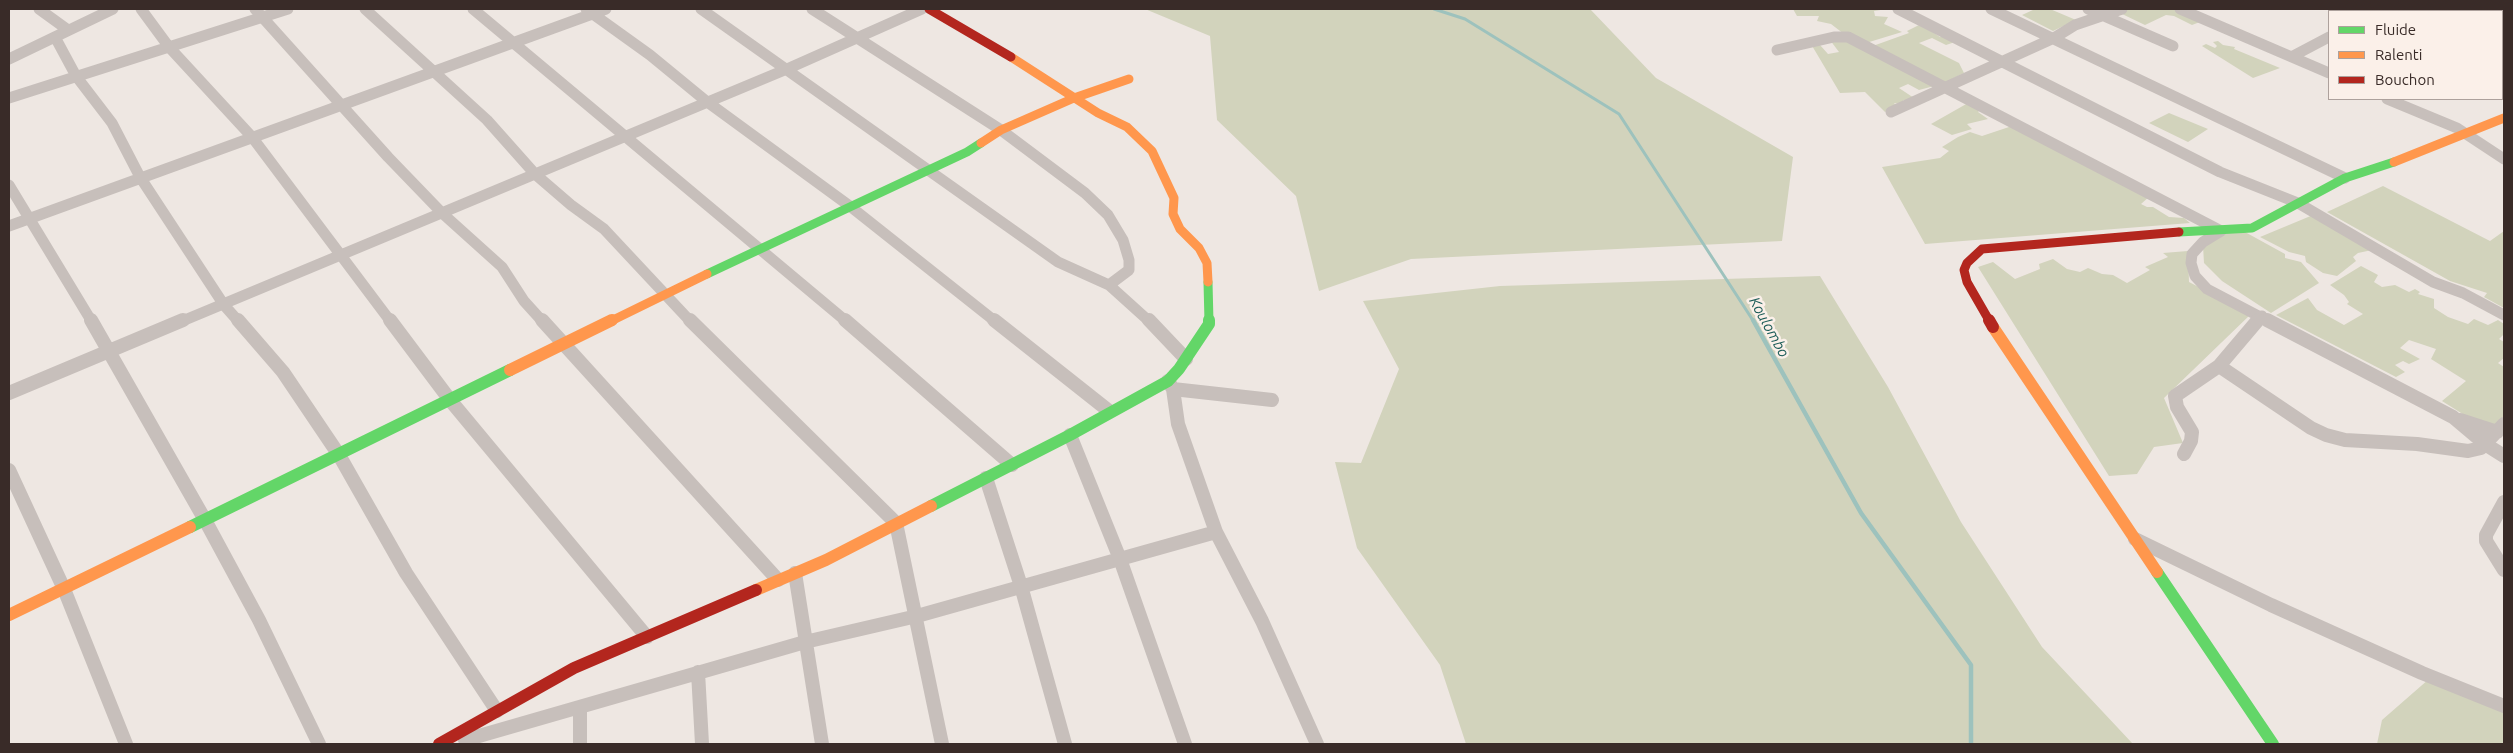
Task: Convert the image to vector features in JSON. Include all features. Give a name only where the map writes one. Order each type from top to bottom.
[{"type":"street","points":[[39,9],[68,30]]},
{"type":"street","points":[[10,58],[113,9]]},
{"type":"street","points":[[141,9],[169,47],[252,137],[450,400],[647,637]]},
{"type":"street","points":[[9,98],[169,47],[259,13],[288,9]]},
{"type":"street","points":[[365,9],[487,120],[535,174],[571,205],[604,229],[665,296],[896,523],[917,616],[942,744]]},
{"type":"street","points":[[473,9],[877,347],[1012,465]]},
{"type":"street","points":[[9,226],[514,42],[589,11],[606,9]]},
{"type":"street","points":[[700,9],[1058,262],[1109,285],[1156,326],[1186,359]]},
{"type":"street","points":[[812,9],[1001,130],[1085,192],[1108,215],[1123,240],[1129,260],[1129,270],[1109,285]]},
{"type":"street","points":[[9,394],[627,136],[706,101],[787,69],[922,9]]},
{"type":"street","points":[[929,9],[999,49],[1098,114],[1127,127],[1152,151],[1174,198],[1173,214],[1180,229],[1199,248],[1207,263],[1210,302],[1209,324],[1170,385],[1178,424],[1216,532],[1262,621],[1317,744]]},
{"type":"street","points":[[1898,9],[2220,172],[2298,203],[2433,282],[2463,293],[2504,314]]},
{"type":"street","points":[[1991,9],[2345,178]]},
{"type":"street","points":[[2088,9],[2173,46]]},
{"type":"street","points":[[1891,112],[2054,38],[2075,25],[2122,9]]},
{"type":"street","points":[[2180,9],[2328,73]]},
{"type":"street","points":[[589,11],[650,55],[706,101],[851,207],[1109,411]]},
{"type":"street","points":[[259,13],[341,105],[442,213],[502,267],[524,301],[778,580]]},
{"type":"street","points":[[55,37],[76,76],[112,123],[140,177],[224,305],[283,372],[340,455],[406,573],[497,711]]},
{"type":"street","points":[[1778,50],[1834,37],[1848,37],[2221,231]]},
{"type":"street","points":[[2293,56],[2328,38]]},
{"type":"street","points":[[9,615],[759,249],[967,152],[1001,130],[1074,98],[1129,79]]},
{"type":"street","points":[[2389,100],[2467,134],[2504,159]]},
{"type":"street","points":[[2273,744],[2166,582],[2133,538],[2003,344],[1967,282],[1964,270],[1967,263],[1982,249],[2060,244],[2134,235],[2252,228],[2345,178],[2404,159],[2504,118]]},
{"type":"street","points":[[9,185],[110,352],[205,520],[259,620],[319,744]]},
{"type":"street","points":[[2221,231],[2203,242],[2192,254],[2191,263],[2195,276],[2207,288],[2453,417],[2485,444],[2504,456]]},
{"type":"street","points":[[2184,454],[2192,441],[2192,432],[2177,407],[2175,396],[2218,366],[2262,316]]},
{"type":"street","points":[[2218,366],[2311,428],[2335,439],[2468,451],[2476,450],[2485,444],[2501,428]]},
{"type":"street","points":[[454,742],[497,711],[574,668],[826,560],[1070,435],[1109,411],[1170,385],[1272,400]]},
{"type":"street","points":[[2453,417],[2501,428]]},
{"type":"street","points":[[1070,435],[1120,559],[1185,744]]},
{"type":"street","points":[[9,470],[64,589],[126,744]]},
{"type":"street","points":[[986,478],[1021,586],[1065,744]]},
{"type":"street","points":[[2504,502],[2486,535],[2486,540],[2504,570]]},
{"type":"street","points":[[454,742],[580,708],[805,642],[917,616],[1216,532]]},
{"type":"street","points":[[2133,538],[2271,606],[2388,658],[2504,706]]},
{"type":"street","points":[[795,573],[822,744]]},
{"type":"street","points":[[698,672],[702,744]]},
{"type":"street","points":[[580,708],[580,744]]},
{"type":"green space","points":[[1145,9],[1590,9],[1656,78],[1793,157],[1782,241],[1411,259],[1319,291],[1296,196],[1217,120],[1210,36]]},
{"type":"green space","points":[[1793,9],[1887,9],[1874,11],[1875,16],[1888,17],[1884,24],[1902,32],[1866,43],[1844,34],[1831,24],[1817,21],[1819,16],[1797,16]]},
{"type":"green space","points":[[2035,9],[2050,9],[2076,20],[2053,31],[2022,15]]},
{"type":"green space","points":[[2127,9],[2178,9],[2205,20],[2192,25],[2174,16],[2166,15],[2145,25],[2120,13]]},
{"type":"green space","points":[[1921,24],[1940,37],[1946,35],[1958,41],[1946,45],[1932,38],[1919,43],[1959,63],[1964,73],[1942,84],[1870,47],[1909,33],[1907,31]]},
{"type":"green space","points":[[1848,39],[1938,85],[1919,90],[1908,84],[1899,88],[1914,98],[1909,101],[1904,100],[1900,104],[1894,103],[1897,107],[1885,112],[1865,92],[1840,93],[1811,44],[1820,45],[1828,54],[1839,52],[1830,40]]},
{"type":"green space","points":[[2218,41],[2223,45],[2235,47],[2234,49],[2280,68],[2253,78],[2202,46],[2206,44],[2215,48],[2217,46],[2213,42]]},
{"type":"green space","points":[[1968,103],[1982,108],[1978,112],[1988,119],[1967,124],[1972,129],[1952,135],[1931,124]]},
{"type":"green space","points":[[2169,113],[2208,129],[2188,142],[2149,123]]},
{"type":"green space","points":[[2015,125],[2150,196],[2141,204],[2153,207],[2169,217],[2184,218],[2190,223],[1925,244],[1882,167],[1940,158],[1949,151],[1942,147],[1958,137],[1970,132],[1982,136]]},
{"type":"green space","points":[[2383,186],[2490,241],[2504,231],[2504,308],[2484,297],[2487,293],[2450,281],[2327,212]]},
{"type":"green space","points":[[2313,215],[2372,250],[2358,253],[2353,257],[2356,261],[2337,276],[2323,273],[2306,262],[2305,256],[2289,252],[2260,237]]},
{"type":"green space","points":[[2245,232],[2285,254],[2285,258],[2301,262],[2319,283],[2271,313],[2222,281],[2204,263],[2203,246],[2227,233]]},
{"type":"green space","points":[[2188,251],[2189,282],[2251,314],[2164,398],[2183,443],[2154,447],[2137,474],[2109,476],[1978,267],[1993,262],[2015,279],[2040,269],[2039,264],[2053,259],[2067,269],[2080,272],[2088,268],[2102,274],[2113,275],[2127,283],[2150,270],[2145,267],[2168,257],[2163,253]]},
{"type":"green space","points":[[2361,266],[2378,275],[2374,282],[2382,287],[2395,285],[2409,292],[2415,289],[2420,292],[2418,294],[2434,299],[2434,308],[2448,317],[2468,324],[2474,319],[2488,325],[2498,320],[2504,324],[2504,334],[2499,339],[2504,342],[2504,358],[2498,363],[2504,367],[2504,416],[2493,428],[2477,423],[2442,401],[2466,381],[2431,359],[2436,349],[2409,340],[2400,348],[2420,359],[2409,364],[2403,361],[2395,365],[2405,372],[2396,377],[2276,315],[2308,298],[2317,310],[2344,325],[2363,314],[2347,304],[2349,302],[2344,295],[2330,285]]},
{"type":"green space","points":[[1820,276],[1888,387],[1961,522],[2042,647],[2133,744],[1466,744],[1440,665],[1357,548],[1335,462],[1361,463],[1399,369],[1363,301],[1500,286]]},
{"type":"green space","points":[[2429,679],[2504,710],[2504,744],[2377,744],[2382,720]]},
{"type":"waterway","name":"Koulombo","points":[[1434,9],[1465,19],[1619,114],[1754,322]]},
{"type":"waterway","name":"Koulombo","points":[[1753,320],[1861,513],[1971,665],[1971,744]]},
{"type":"traffic: fast","points":[[707,274],[967,152],[981,143]]},
{"type":"traffic: fast","points":[[2179,232],[2252,228],[2345,178],[2394,162]]},
{"type":"traffic: fast","points":[[931,506],[1070,435],[1168,381],[1179,369],[1209,324],[1208,282]]},
{"type":"traffic: fast","points":[[190,527],[510,370]]},
{"type":"traffic: fast","points":[[2157,572],[2273,744]]},
{"type":"traffic: slow","points":[[1011,57],[1098,113],[1127,127],[1152,151],[1174,198],[1173,214],[1180,229],[1199,248],[1207,263],[1208,282]]},
{"type":"traffic: slow","points":[[981,143],[1001,130],[1074,98],[1129,79]]},
{"type":"traffic: slow","points":[[2394,162],[2504,118]]},
{"type":"traffic: slow","points":[[510,370],[707,274]]},
{"type":"traffic: slow","points":[[1993,327],[2157,572]]},
{"type":"traffic: slow","points":[[756,590],[826,560],[931,506]]},
{"type":"traffic: slow","points":[[9,615],[190,527]]},
{"type":"traffic: jam","points":[[929,9],[1011,57]]},
{"type":"traffic: jam","points":[[1993,327],[1967,282],[1964,270],[1967,263],[1982,249],[2179,232]]},
{"type":"traffic: jam","points":[[439,744],[574,668],[756,590]]}]
